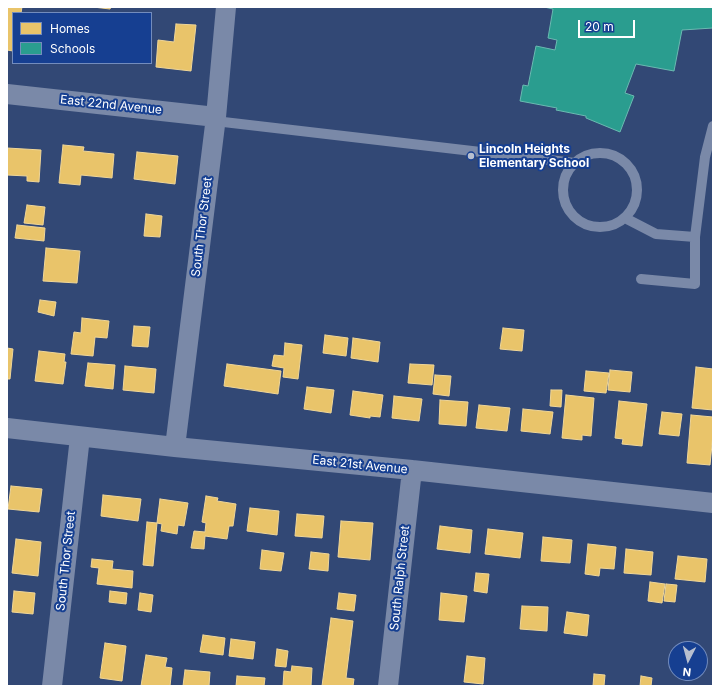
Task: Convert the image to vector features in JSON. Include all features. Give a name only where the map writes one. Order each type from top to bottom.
[{"type":"street","name":"South Thor Street","points":[[176,447],[215,119],[226,7]]},
{"type":"street","name":"East 22nd Avenue","points":[[7,94],[215,119]]},
{"type":"street","name":"East 21st Avenue","points":[[7,428],[80,437],[412,470],[713,503]]},
{"type":"street","name":"South Thor Street","points":[[52,686],[80,437]]},
{"type":"street","name":"South Ralph Street","points":[[388,686],[412,470]]},
{"type":"lane","points":[[215,119],[575,163]]},
{"type":"lane","points":[[641,279],[695,284],[695,237],[705,157],[713,126]]},
{"type":"lane","points":[[596,153],[608,154],[618,158],[628,166],[634,175],[637,192],[632,209],[625,218],[614,225],[601,228],[588,226],[577,220],[568,210],[563,198],[563,185],[567,173],[575,163],[585,156],[596,153]]},
{"type":"lane","points":[[625,218],[656,234],[695,237]]},
{"type":"building: Homes","points":[[7,7],[22,7],[21,12],[12,12],[12,51],[7,50]]},
{"type":"building: Homes","points":[[93,7],[111,7],[110,9]]},
{"type":"building: Homes","points":[[176,24],[196,25],[191,71],[156,67],[158,40],[174,42]]},
{"type":"building: Homes","points":[[63,145],[84,147],[83,151],[114,154],[112,178],[81,175],[80,185],[59,183]]},
{"type":"building: Homes","points":[[7,148],[41,150],[39,182],[27,181],[27,176],[7,175]]},
{"type":"building: Homes","points":[[137,152],[178,156],[175,184],[134,179]]},
{"type":"building: Homes","points":[[27,205],[45,207],[43,225],[24,223]]},
{"type":"building: Homes","points":[[146,214],[162,216],[160,237],[144,236]]},
{"type":"building: Homes","points":[[17,225],[45,228],[44,241],[15,238]]},
{"type":"building: Homes","points":[[46,248],[80,251],[77,283],[43,281]]},
{"type":"building: Homes","points":[[40,300],[56,302],[54,316],[38,312]]},
{"type":"building: Homes","points":[[82,318],[109,321],[107,338],[95,337],[93,356],[71,354],[74,332],[81,333]]},
{"type":"building: Homes","points":[[134,326],[150,327],[148,347],[132,346]]},
{"type":"building: Homes","points":[[503,328],[524,330],[522,351],[500,349]]},
{"type":"building: Homes","points":[[325,335],[348,338],[346,356],[323,353]]},
{"type":"building: Homes","points":[[353,338],[380,342],[378,362],[351,358]]},
{"type":"building: Homes","points":[[285,343],[302,345],[298,379],[283,377],[284,368],[272,366],[274,355],[284,356]]},
{"type":"building: Homes","points":[[7,348],[13,349],[10,379],[7,379]]},
{"type":"building: Homes","points":[[39,351],[65,354],[64,362],[66,362],[63,384],[35,381]]},
{"type":"building: Homes","points":[[88,363],[115,365],[113,389],[85,386]]},
{"type":"building: Homes","points":[[227,364],[281,371],[278,394],[224,386]]},
{"type":"building: Homes","points":[[410,364],[434,365],[432,385],[408,383]]},
{"type":"building: Homes","points":[[125,366],[156,369],[154,393],[123,390]]},
{"type":"building: Homes","points":[[696,367],[713,369],[713,410],[692,408]]},
{"type":"building: Homes","points":[[610,370],[632,372],[630,392],[608,390]]},
{"type":"building: Homes","points":[[586,371],[609,373],[606,393],[584,391]]},
{"type":"building: Homes","points":[[435,375],[451,376],[449,396],[433,394]]},
{"type":"building: Homes","points":[[307,387],[334,390],[331,413],[304,409]]},
{"type":"building: Homes","points":[[551,390],[562,390],[561,407],[550,406]]},
{"type":"building: Homes","points":[[353,391],[383,395],[380,417],[370,416],[370,418],[350,415]]},
{"type":"building: Homes","points":[[566,395],[594,398],[591,436],[582,435],[582,440],[562,438]]},
{"type":"building: Homes","points":[[394,396],[422,399],[419,421],[392,418]]},
{"type":"building: Homes","points":[[440,400],[468,402],[466,426],[439,424]]},
{"type":"building: Homes","points":[[619,401],[647,404],[642,446],[622,444],[623,439],[615,438]]},
{"type":"building: Homes","points":[[479,405],[510,408],[507,431],[476,428]]},
{"type":"building: Homes","points":[[523,409],[553,412],[550,434],[521,431]]},
{"type":"building: Homes","points":[[662,412],[682,414],[679,436],[659,434]]},
{"type":"building: Homes","points":[[691,415],[713,417],[710,465],[687,463]]},
{"type":"building: Homes","points":[[11,486],[42,489],[39,512],[8,509]]},
{"type":"building: Homes","points":[[103,495],[141,499],[138,521],[101,516]]},
{"type":"building: Homes","points":[[206,496],[218,498],[217,501],[236,504],[233,526],[229,526],[227,539],[205,536],[204,549],[191,548],[194,531],[205,532],[206,523],[202,522]]},
{"type":"building: Homes","points":[[160,499],[188,503],[184,526],[178,525],[177,534],[161,531],[162,524],[157,523]]},
{"type":"building: Homes","points":[[250,508],[279,511],[277,535],[247,531]]},
{"type":"building: Homes","points":[[297,514],[324,516],[322,538],[295,536]]},
{"type":"building: Homes","points":[[341,521],[373,523],[370,560],[338,557]]},
{"type":"building: Homes","points":[[147,522],[157,523],[153,566],[143,565]]},
{"type":"building: Homes","points":[[440,526],[472,530],[470,553],[437,549]]},
{"type":"building: Homes","points":[[488,529],[523,533],[520,558],[485,554]]},
{"type":"building: Homes","points":[[543,537],[572,540],[570,563],[541,561]]},
{"type":"building: Homes","points":[[16,539],[41,542],[38,576],[12,573]]},
{"type":"building: Homes","points":[[588,544],[616,547],[614,569],[600,568],[599,576],[585,574]]},
{"type":"building: Homes","points":[[626,549],[653,552],[651,575],[624,573]]},
{"type":"building: Homes","points":[[262,550],[284,553],[281,571],[260,569]]},
{"type":"building: Homes","points":[[311,552],[329,554],[328,571],[309,569]]},
{"type":"building: Homes","points":[[678,556],[707,559],[705,582],[675,579]]},
{"type":"building: Homes","points":[[92,559],[113,561],[112,569],[133,571],[132,588],[97,584],[99,568],[91,567]]},
{"type":"building: Homes","points":[[476,573],[489,574],[487,593],[474,591]]},
{"type":"building: Homes","points":[[650,582],[665,584],[662,603],[648,601]]},
{"type":"building: Homes","points":[[666,584],[677,585],[675,602],[664,601]]},
{"type":"building: Homes","points":[[14,591],[35,593],[33,614],[12,612]]},
{"type":"building: Homes","points":[[110,591],[127,593],[126,604],[109,602]]},
{"type":"building: Homes","points":[[140,593],[153,595],[151,612],[138,610]]},
{"type":"building: Homes","points":[[339,593],[356,595],[354,611],[337,609]]},
{"type":"building: Homes","points":[[441,593],[467,596],[464,622],[439,620]]},
{"type":"building: Homes","points":[[522,606],[548,607],[547,631],[520,629]]},
{"type":"building: Homes","points":[[567,612],[589,615],[587,636],[564,633]]},
{"type":"building: Homes","points":[[331,618],[353,621],[346,678],[354,679],[353,686],[322,686]]},
{"type":"building: Homes","points":[[203,635],[225,638],[223,655],[200,652]]},
{"type":"building: Homes","points":[[231,639],[255,642],[253,659],[229,656]]},
{"type":"building: Homes","points":[[105,643],[126,646],[122,681],[100,678]]},
{"type":"building: Homes","points":[[277,649],[288,651],[286,667],[275,666]]},
{"type":"building: Homes","points":[[146,655],[167,658],[165,667],[172,668],[170,686],[141,686]]},
{"type":"building: Homes","points":[[467,656],[485,658],[483,684],[464,682]]},
{"type":"building: Homes","points":[[292,666],[312,668],[311,686],[283,686],[284,671],[291,672]]},
{"type":"building: Homes","points":[[185,670],[210,672],[209,686],[183,686]]},
{"type":"building: Homes","points":[[594,674],[605,675],[604,686],[593,686]]},
{"type":"building: Homes","points":[[237,676],[265,678],[264,686],[236,686]]},
{"type":"building: Homes","points":[[641,676],[652,678],[651,686],[640,686]]},
{"type":"building: Schools","points":[[544,7],[713,7],[713,28],[682,30],[674,71],[636,64],[625,93],[634,96],[620,132],[586,118],[586,116],[556,110],[557,108],[520,101],[523,85],[528,86],[536,46],[555,50],[557,40],[548,38],[553,9]]},
{"type":"place","name":"Lincoln Heights Elementary School","points":[[471,156]]}]
